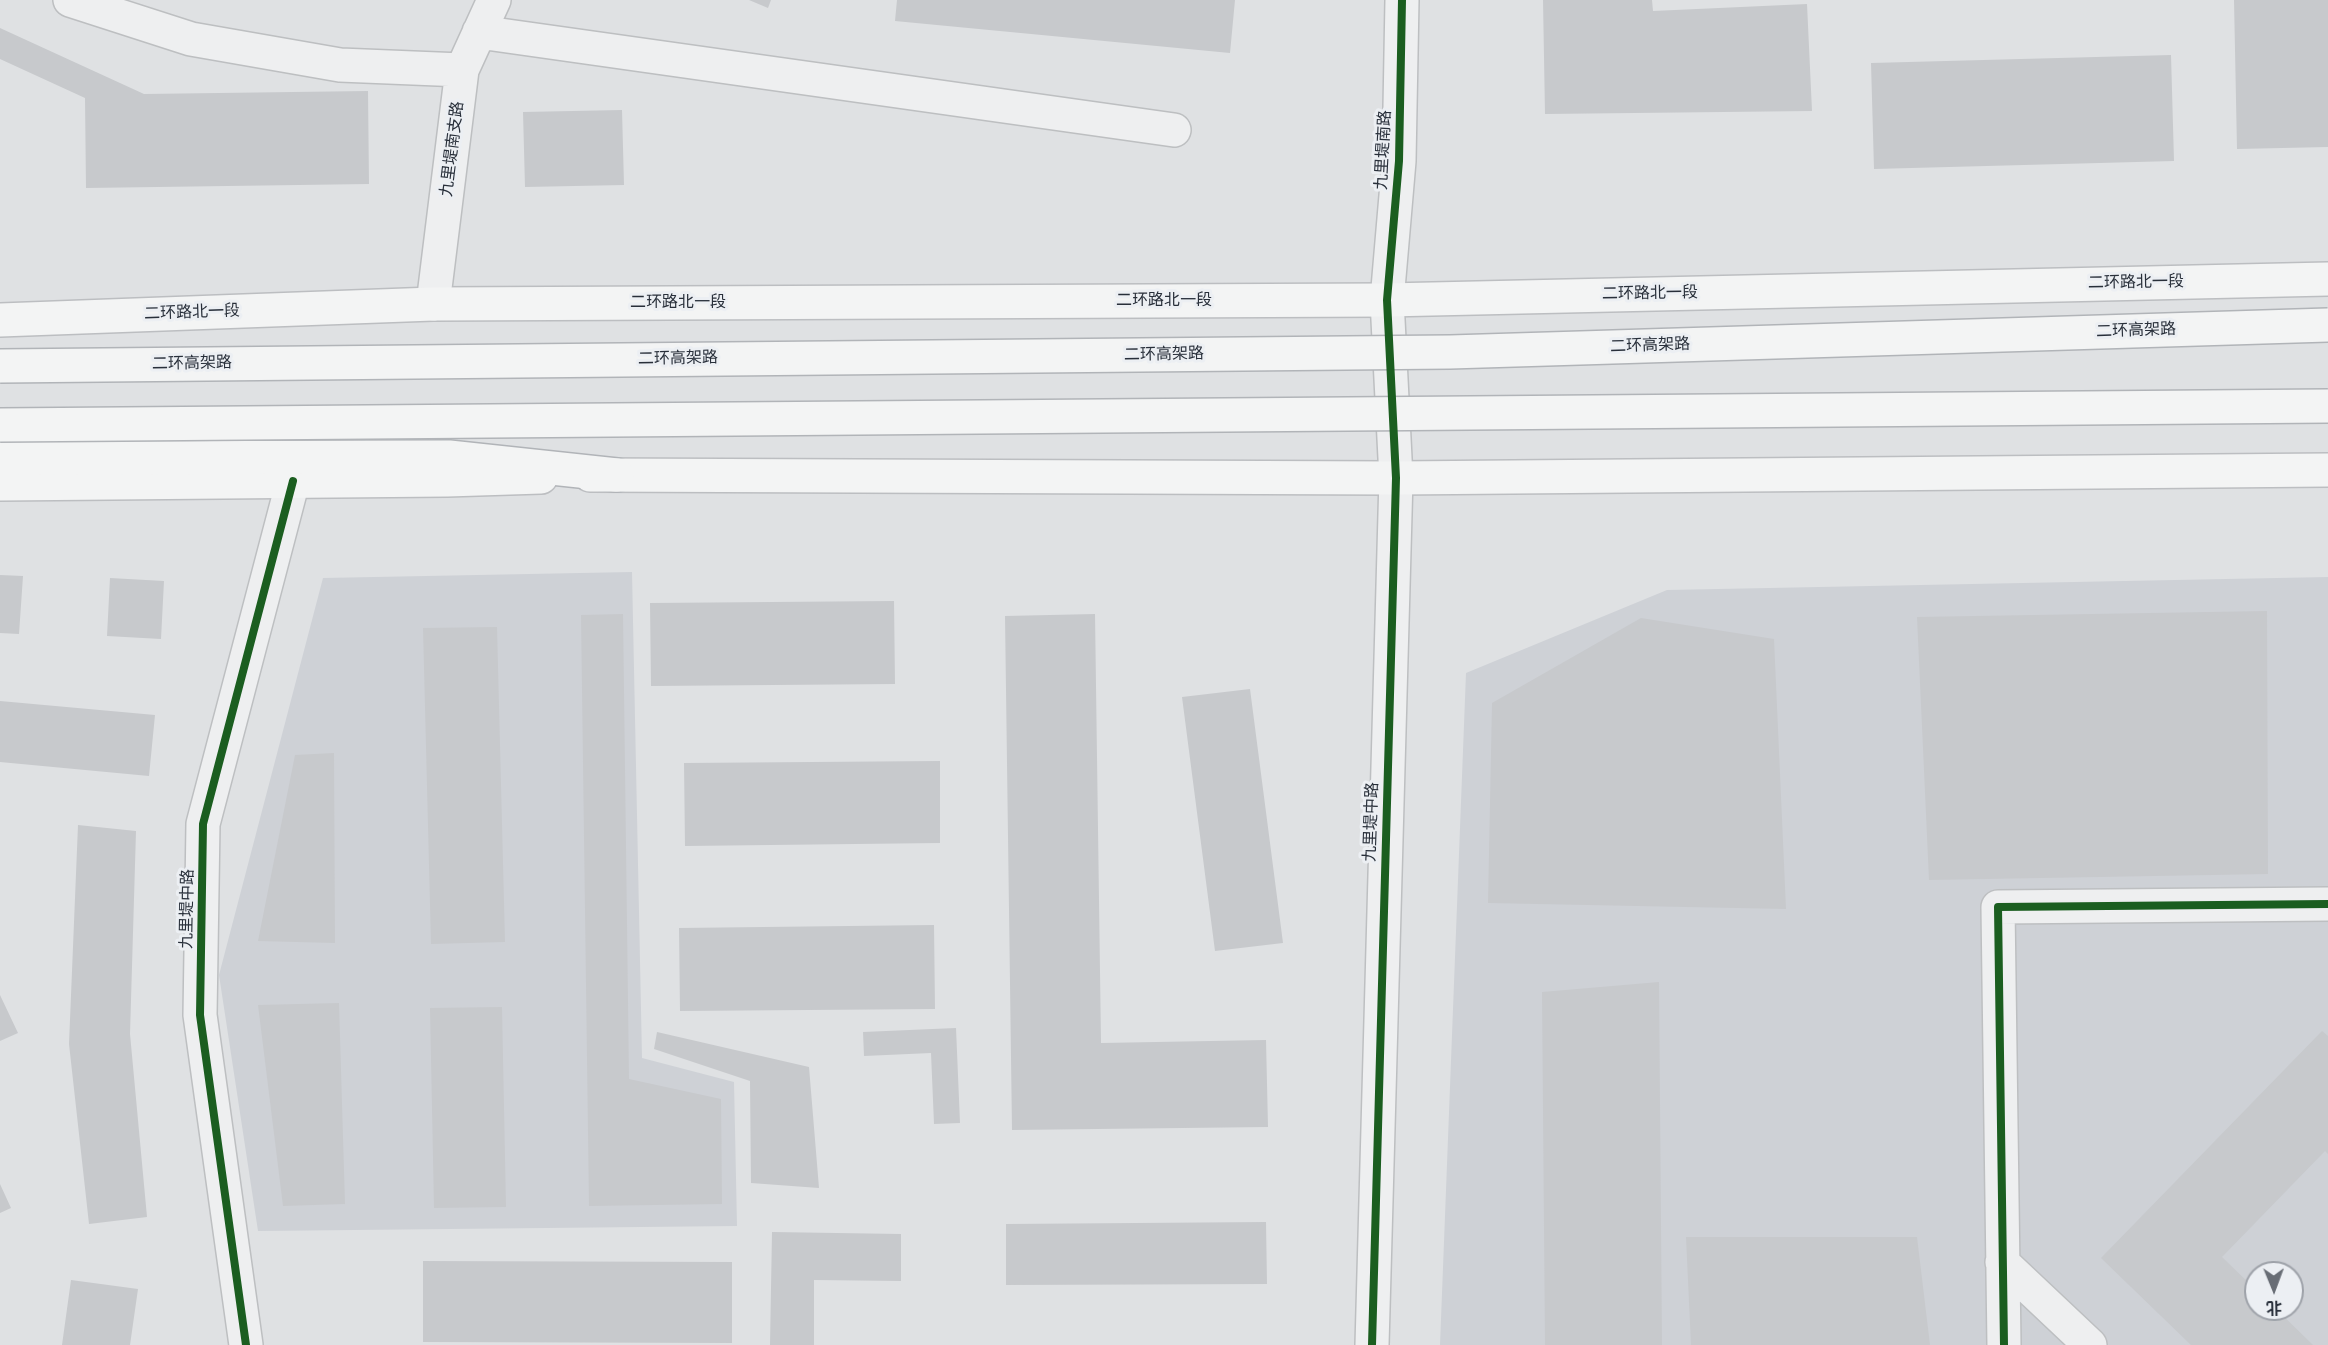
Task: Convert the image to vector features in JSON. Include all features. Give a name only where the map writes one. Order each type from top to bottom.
[{"type":"main road","name":"二环路北一段","points":[[0,320],[434,304],[1387,300],[2328,279]]},
{"type":"main road","name":"二环高架路","points":[[0,366],[1450,352],[2328,325]]},
{"type":"main road","points":[[0,425],[2328,406]]},
{"type":"main road","points":[[0,458],[449,457],[617,475]]},
{"type":"main road","points":[[0,484],[447,480],[617,475],[1395,478],[2328,471]]},
{"type":"street","points":[[70,0],[202,41],[340,65],[462,70]]},
{"type":"street","name":"九里堤南支路","points":[[434,304],[462,70],[494,0]]},
{"type":"street","name":"九里堤南路","points":[[1387,300],[1399,161],[1402,0]]},
{"type":"street","points":[[479,32],[1174,130]]},
{"type":"street","name":"九里堤中路","points":[[1372,1345],[1395,478],[1387,300]]},
{"type":"street","name":"九里堤中路","points":[[246,1345],[200,1015],[203,824],[293,481]]},
{"type":"street","points":[[2004,1345],[1998,907],[2328,903]]},
{"type":"street","points":[[2002,1262],[2090,1345]]},
{"type":"shaded area","points":[[632,572],[642,1058],[734,1082],[737,1226],[258,1231],[219,975],[323,578]]},
{"type":"shaded area","points":[[2328,577],[2328,1345],[1440,1345],[1466,673],[1667,590]]},
{"type":"building","points":[[749,0],[771,0],[768,8]]},
{"type":"building","points":[[897,0],[1235,0],[1230,53],[895,21]]},
{"type":"building","points":[[1543,0],[1652,0],[1653,11],[1807,4],[1812,111],[1545,114]]},
{"type":"building","points":[[2234,0],[2328,0],[2328,147],[2237,149]]},
{"type":"building","points":[[0,28],[144,94],[368,91],[369,184],[86,188],[85,98],[0,59]]},
{"type":"building","points":[[2171,55],[2174,161],[1874,169],[1871,63]]},
{"type":"building","points":[[622,110],[624,185],[525,187],[523,112]]},
{"type":"building","points":[[0,575],[23,576],[19,634],[0,633]]},
{"type":"building","points":[[110,578],[164,581],[161,639],[107,636]]},
{"type":"building","points":[[894,601],[895,684],[651,686],[650,603]]},
{"type":"building","points":[[2267,611],[2268,874],[1929,880],[1917,617]]},
{"type":"building","points":[[623,614],[629,1079],[721,1099],[722,1204],[589,1206],[581,615]]},
{"type":"building","points":[[1095,614],[1101,1043],[1266,1040],[1268,1127],[1012,1130],[1005,616]]},
{"type":"building","points":[[1641,618],[1774,639],[1786,909],[1488,903],[1492,703]]},
{"type":"building","points":[[497,627],[505,942],[431,944],[423,628]]},
{"type":"building","points":[[1250,689],[1283,943],[1215,951],[1182,697]]},
{"type":"building","points":[[0,701],[155,715],[149,776],[0,762]]},
{"type":"building","points":[[334,753],[335,943],[258,941],[295,755]]},
{"type":"building","points":[[940,761],[940,843],[685,846],[684,763]]},
{"type":"building","points":[[78,825],[136,831],[130,1034],[147,1217],[89,1224],[69,1044]]},
{"type":"building","points":[[934,925],[935,1009],[680,1011],[679,928]]},
{"type":"building","points":[[1659,982],[1662,1345],[1545,1345],[1542,992]]},
{"type":"building","points":[[0,995],[18,1033],[0,1041]]},
{"type":"building","points":[[339,1003],[345,1204],[283,1206],[258,1005]]},
{"type":"building","points":[[502,1007],[506,1207],[434,1208],[430,1008]]},
{"type":"building","points":[[956,1028],[960,1123],[934,1124],[931,1053],[864,1056],[863,1032]]},
{"type":"building","points":[[2322,1031],[2328,1036],[2328,1154],[2325,1151],[2222,1257],[2244,1278],[2244,1321],[2288,1321],[2313,1345],[2191,1345],[2101,1258]]},
{"type":"building","points":[[657,1032],[809,1067],[819,1188],[751,1183],[750,1081],[654,1049]]},
{"type":"building","points":[[0,1184],[11,1208],[0,1213]]},
{"type":"building","points":[[1266,1222],[1267,1284],[1006,1285],[1006,1224]]},
{"type":"building","points":[[772,1232],[901,1234],[901,1281],[814,1280],[814,1345],[770,1345]]},
{"type":"building","points":[[1686,1237],[1917,1237],[1930,1345],[1691,1345]]},
{"type":"building","points":[[423,1261],[732,1262],[732,1343],[423,1342]]},
{"type":"building","points":[[71,1280],[138,1289],[130,1345],[62,1345]]},
{"type":"cycle path","points":[[1372,1345],[1396,478],[1387,300],[1399,161],[1402,0]]},
{"type":"cycle path","points":[[246,1345],[200,1015],[203,824],[293,481]]},
{"type":"cycle path","points":[[2004,1345],[1998,907],[2328,904]]}]
